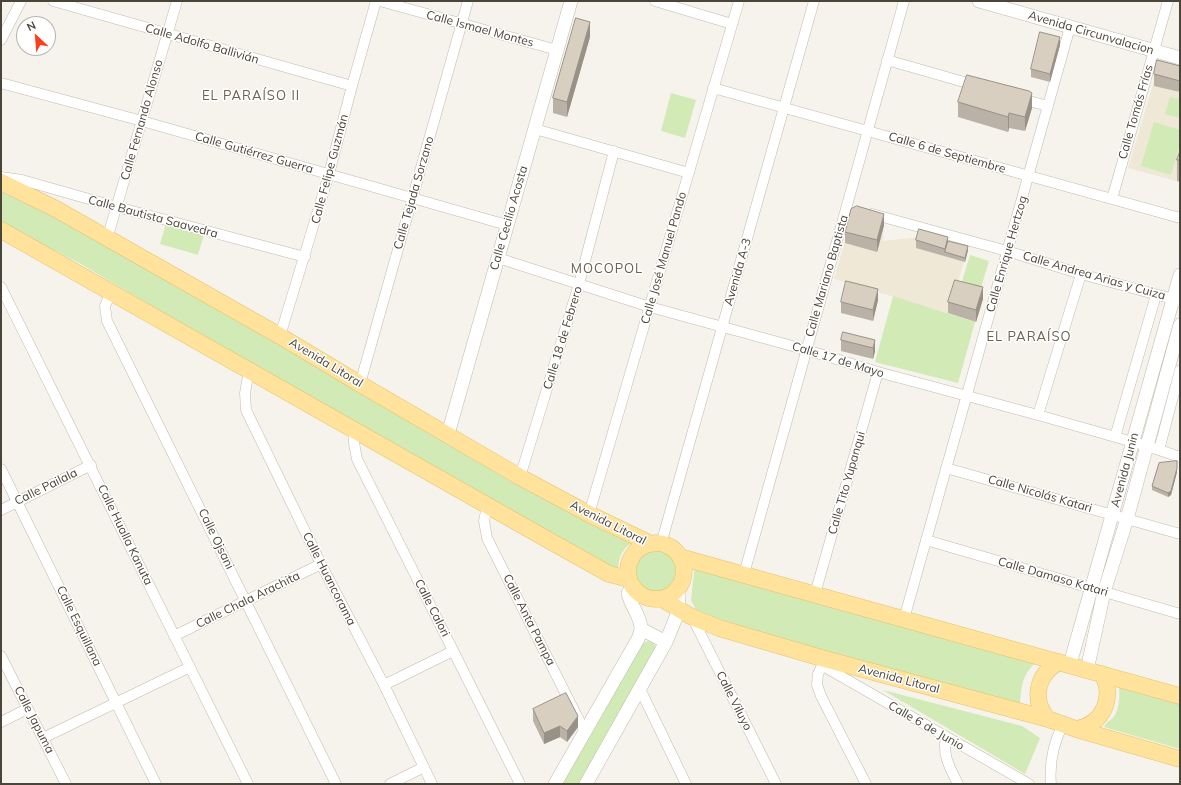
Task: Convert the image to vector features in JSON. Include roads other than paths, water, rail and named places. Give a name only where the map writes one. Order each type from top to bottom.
[{"type":"main road","name":"Avenida Litoral","points":[[1,182],[56,209],[280,336],[520,477],[589,514],[656,544]]},
{"type":"main road","points":[[1,230],[487,506],[609,574],[631,583]]},
{"type":"main road","points":[[656,544],[672,548],[680,557],[683,562],[684,572],[682,581],[678,589],[671,595],[662,599],[647,598],[639,594],[631,583],[628,568],[631,558],[638,550],[656,544]]},
{"type":"main road","points":[[680,557],[1180,696]]},
{"type":"main road","name":"Avenida Litoral","points":[[662,599],[686,614],[720,628],[824,663],[1062,724],[1180,759]]},
{"type":"main road","points":[[1064,663],[1047,670],[1038,688],[1039,702],[1042,711],[1062,724],[1087,726],[1100,717],[1106,707],[1108,688],[1094,672]]},
{"type":"street","points":[[1,40],[21,1]]},
{"type":"street","name":"Calle Adolfo Ballivián","points":[[53,1],[352,86]]},
{"type":"street","name":"Calle Fernando Alonso","points":[[107,238],[177,1]]},
{"type":"street","name":"Calle Felipe Guzmán","points":[[280,336],[305,258],[376,1]]},
{"type":"street","name":"Calle Ismael Montes","points":[[380,1],[557,50]]},
{"type":"street","name":"Calle Tejada Sorzano","points":[[360,384],[468,1]]},
{"type":"street","name":"Calle Cecilio Acosta","points":[[448,434],[571,1]]},
{"type":"street","points":[[655,1],[732,24]]},
{"type":"street","name":"Calle José Manuel Pando","points":[[589,514],[739,1]]},
{"type":"street","name":"Avenida A-3","points":[[656,544],[722,327],[814,1]]},
{"type":"street","name":"Calle Mariano Baptista","points":[[744,574],[807,350],[854,209],[868,131],[904,1]]},
{"type":"street","name":"Avenida Circunvalacion","points":[[979,1],[1005,5],[1070,27],[1180,58]]},
{"type":"street","name":"Calle Tomás Frías","points":[[1112,199],[1168,1]]},
{"type":"street","name":"Calle Enrique Hertzog","points":[[904,619],[1070,27]]},
{"type":"street","points":[[887,60],[987,89]]},
{"type":"street","name":"Calle Gutiérrez Guerra","points":[[1,83],[142,121],[507,225]]},
{"type":"street","name":"Calle 6 de Septiembre","points":[[714,88],[1180,218]]},
{"type":"street","points":[[1010,95],[1048,106]]},
{"type":"street","points":[[535,129],[689,173]]},
{"type":"street","name":"Calle 18 de Febrero","points":[[520,477],[579,284],[614,151]]},
{"type":"street","name":"Calle Bautista Saavedra","points":[[1,177],[22,180],[305,258]]},
{"type":"street","name":"Calle Andrea Arias y Cuiza","points":[[854,209],[1176,300]]},
{"type":"street","name":"Calle 17 de Mayo","points":[[498,258],[650,307],[807,350],[878,372],[1038,415],[1180,457]]},
{"type":"street","points":[[1038,415],[1080,274]]},
{"type":"street","name":"Avenida Junin","points":[[1094,672],[1098,590],[1112,515],[1132,442],[1176,300],[1180,275]]},
{"type":"street","name":"Calle Hualla Kanuta","points":[[1,287],[91,465],[248,784]]},
{"type":"street","name":"Calle Ojsani","points":[[111,292],[105,306],[107,321],[247,601],[336,784]]},
{"type":"street","points":[[1115,437],[1156,295]]},
{"type":"street","name":"Avenida Junin","points":[[1064,663],[1098,590],[1127,519],[1180,325]]},
{"type":"street","name":"Calle Huancorama","points":[[249,370],[245,393],[246,410],[321,564],[384,685],[432,784]]},
{"type":"street","points":[[1159,450],[1180,370]]},
{"type":"street","name":"Calle Tito Yupanqui","points":[[816,594],[878,372]]},
{"type":"street","name":"Calle Calori","points":[[353,430],[357,459],[520,784]]},
{"type":"street","name":"Calle Pailala","points":[[1,510],[91,465]]},
{"type":"street","name":"Calle Nicolás Katari","points":[[946,468],[1180,534]]},
{"type":"street","name":"Calle Esquillana","points":[[1,469],[156,784]]},
{"type":"street","name":"Calle Anta Pampa","points":[[487,506],[484,521],[488,538],[585,732]]},
{"type":"street","name":"Calle Damaso Katari","points":[[926,540],[1180,614]]},
{"type":"street","name":"Calle Chala Arachita","points":[[174,636],[321,564]]},
{"type":"street","points":[[555,784],[638,639],[641,630],[637,615],[628,599],[631,583]]},
{"type":"street","points":[[589,782],[666,642],[686,614],[678,589]]},
{"type":"street","name":"Calle Viluyo","points":[[686,614],[776,784]]},
{"type":"street","points":[[641,630],[666,642]]},
{"type":"street","points":[[384,685],[453,651]]},
{"type":"street","name":"Calle Japuma","points":[[1,656],[66,784]]},
{"type":"street","points":[[824,663],[818,674],[817,684],[820,696],[866,784]]},
{"type":"street","name":"Calle 6 de Junio","points":[[824,663],[946,737],[1029,784]]},
{"type":"street","points":[[43,738],[190,667]]},
{"type":"street","points":[[640,689],[686,784]]},
{"type":"street","points":[[1,722],[27,709]]},
{"type":"street","points":[[1051,784],[1050,768],[1052,753],[1062,724]]},
{"type":"street","points":[[946,737],[944,746],[946,758],[958,784]]},
{"type":"street","points":[[390,784],[424,767]]},
{"type":"district","name":"EL PARAÍSO II","points":[[251,96]]},
{"type":"district","name":"MOCOPOL","points":[[607,269]]},
{"type":"district","name":"EL PARAÍSO","points":[[1029,337]]}]
